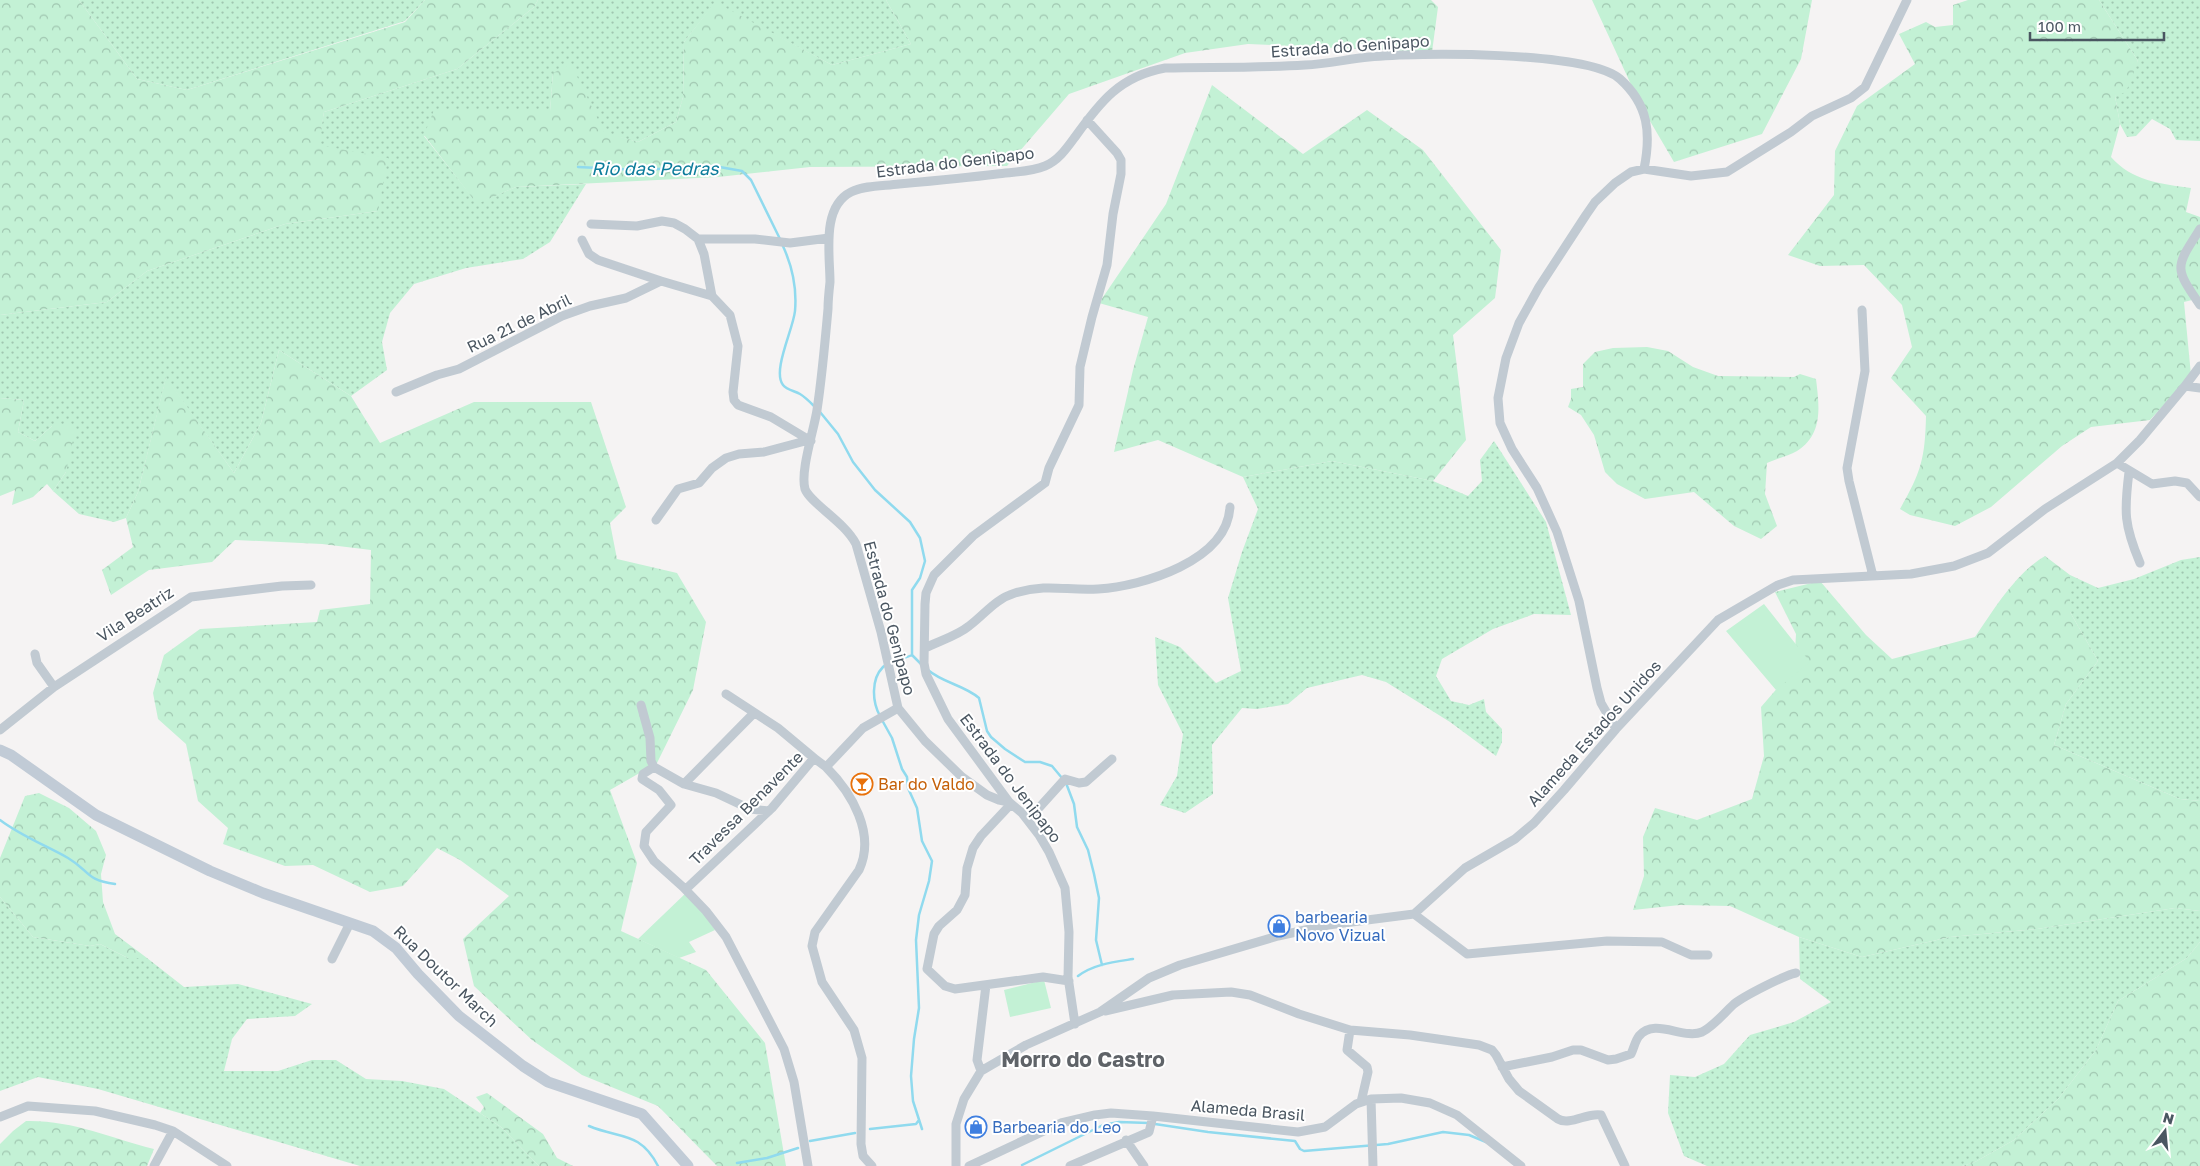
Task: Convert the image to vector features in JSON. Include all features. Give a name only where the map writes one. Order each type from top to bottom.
[{"type":"main road","name":"Rua Doutor March","points":[[0,750],[104,819],[210,871],[263,894],[374,931],[396,948],[418,974],[459,1016],[523,1066],[548,1082],[642,1114],[688,1166]]},
{"type":"street","points":[[1616,729],[1601,703],[1578,601],[1557,532],[1537,488],[1505,435],[1500,423],[1498,398],[1511,343],[1519,323],[1539,287],[1595,202],[1615,183],[1631,172],[1644,169],[1691,176],[1727,172],[1791,132],[1812,116],[1851,98],[1865,87],[1908,0]]},
{"type":"street","name":"Estrada do Genipapo","points":[[1010,803],[987,795],[962,777],[924,741],[898,708],[881,632],[856,544],[851,534],[811,498],[805,488],[805,472],[817,412],[825,341],[830,284],[829,238],[836,206],[841,198],[863,188],[1032,170],[1045,166],[1054,161],[1068,147],[1106,97],[1118,87],[1146,72],[1164,68],[1306,65],[1397,55],[1537,59],[1592,66],[1620,79],[1634,96],[1647,123],[1648,144],[1644,169]]},
{"type":"street","name":"Estrada do Jenipapo","points":[[1075,1024],[1069,981],[1069,932],[1065,888],[1050,852],[1028,820],[1010,803],[948,719],[926,674],[925,604],[926,593],[934,575],[973,536],[1045,483],[1048,468],[1079,405],[1080,367],[1107,265],[1113,214],[1122,166],[1117,153],[1087,120]]},
{"type":"street","points":[[591,224],[637,226],[668,222],[686,229],[698,239],[704,254],[712,296]]},
{"type":"street","points":[[2200,229],[2184,254],[2181,263],[2181,274],[2188,289],[2200,305]]},
{"type":"street","points":[[698,239],[755,238],[790,243],[829,238]]},
{"type":"street","points":[[582,240],[589,254],[598,260],[712,296],[730,315],[735,330],[738,346],[734,400],[738,405],[771,417],[810,440]]},
{"type":"street","name":"Rua 21 de Abril","points":[[396,392],[437,375],[460,369],[562,316],[590,306],[626,298],[661,281]]},
{"type":"street","points":[[1862,310],[1865,371],[1847,468],[1873,576]]},
{"type":"street","name":"Alameda Estados Unidos","points":[[1414,914],[1465,868],[1515,839],[1534,823],[1616,729],[1718,620],[1786,582],[1934,570],[1954,566],[1988,553],[2045,509],[2117,463],[2140,440],[2200,366]]},
{"type":"street","points":[[2185,386],[2200,388]]},
{"type":"street","points":[[656,520],[678,489],[699,483],[712,468],[726,458],[739,454],[764,452],[810,440]]},
{"type":"street","points":[[2117,463],[2129,472],[2152,484],[2175,481],[2187,483],[2200,497]]},
{"type":"street","points":[[2129,472],[2125,516],[2126,526],[2140,562]]},
{"type":"street","points":[[925,648],[969,626],[985,610],[1012,594],[1039,587],[1099,589],[1160,575],[1182,567],[1201,555],[1224,531],[1230,517],[1230,507]]},
{"type":"street","name":"Vila Beatriz","points":[[0,730],[54,687],[191,597],[264,588],[311,585]]},
{"type":"street","points":[[35,654],[37,663],[54,687]]},
{"type":"street","points":[[726,694],[778,728],[814,758]]},
{"type":"street","points":[[641,705],[650,738],[651,761],[654,767],[684,784],[716,793],[750,809],[769,811]]},
{"type":"street","name":"Travessa Benavente","points":[[686,889],[769,811],[814,758],[826,768],[863,728],[898,708]]},
{"type":"street","points":[[684,784],[754,713]]},
{"type":"street","points":[[1028,820],[1065,779],[1079,783],[1086,782],[1112,760]]},
{"type":"street","points":[[654,767],[643,774],[642,779],[659,790],[671,805],[646,832],[644,846],[654,861],[686,889],[726,937],[784,1049],[794,1082],[808,1166]]},
{"type":"street","points":[[826,768],[842,783],[856,809],[862,826],[865,849],[864,859],[858,870],[815,932],[812,946],[822,982],[848,1021],[860,1047],[862,1058],[861,1144],[864,1156],[872,1166]]},
{"type":"street","points":[[1010,803],[973,848],[967,868],[965,896],[952,916],[939,926],[934,934],[927,964],[929,972],[950,988],[964,988],[1043,977],[1069,981]]},
{"type":"street","points":[[956,1166],[956,1124],[964,1099],[981,1070],[1026,1045],[1100,1012],[1144,981],[1180,965],[1278,936],[1328,925],[1414,914],[1467,954],[1607,941],[1662,942],[1691,955],[1708,955]]},
{"type":"street","points":[[332,959],[350,923]]},
{"type":"street","points":[[1502,1067],[1581,1050],[1599,1058],[1616,1059],[1631,1054],[1637,1039],[1644,1032],[1660,1028],[1692,1034],[1703,1031],[1742,998],[1786,975],[1796,973]]},
{"type":"street","points":[[981,1070],[977,1060],[986,985]]},
{"type":"street","points":[[1100,1012],[1173,995],[1231,992],[1250,995],[1299,1014],[1350,1030],[1410,1035],[1479,1044],[1492,1050],[1519,1091],[1562,1121],[1596,1114],[1601,1116],[1625,1166]]},
{"type":"street","points":[[1350,1030],[1347,1050],[1367,1067],[1368,1072],[1361,1102]]},
{"type":"street","name":"Alameda Brasil","points":[[969,1166],[992,1157],[1038,1133],[1079,1118],[1111,1113],[1298,1132],[1324,1127],[1361,1102],[1371,1099],[1401,1098],[1430,1103],[1457,1115],[1521,1166]]},
{"type":"street","points":[[1371,1099],[1373,1166]]},
{"type":"street","points":[[0,1116],[28,1106],[41,1105],[96,1111],[155,1124],[173,1131],[227,1166]]},
{"type":"street","points":[[1070,1166],[1148,1132],[1153,1116]]},
{"type":"street","points":[[154,1166],[173,1131]]},
{"type":"street","points":[[1126,1140],[1144,1166]]},
{"type":"green space","points":[[0,0],[79,0],[137,79],[187,90],[405,22],[425,0],[538,0],[534,7],[457,69],[324,112],[319,145],[388,158],[378,211],[285,224],[147,271],[107,302],[0,315]]},
{"type":"green space","points":[[79,0],[425,0],[405,21],[187,90],[137,79]]},
{"type":"green space","points":[[538,0],[886,0],[911,44],[832,65],[715,3],[684,42],[683,97],[676,122],[638,142],[604,133],[553,73],[550,111],[424,136],[477,203],[516,187],[586,184],[550,242],[523,259],[466,268],[414,284],[390,313],[382,342],[387,370],[351,396],[279,350],[261,423],[234,473],[166,378],[138,492],[126,518],[114,522],[79,514],[53,491],[66,472],[52,426],[35,441],[18,432],[24,400],[0,398],[0,315],[107,302],[147,271],[285,224],[378,211],[318,145],[324,112],[457,69],[534,7]]},
{"type":"green space","points":[[886,0],[1431,0],[1438,7],[1432,52],[1248,44],[1185,53],[1069,94],[1007,166],[810,167],[718,177],[516,187],[477,204],[424,135],[434,110],[550,111],[553,73],[571,64],[604,132],[638,142],[676,122],[683,97],[684,42],[715,2],[832,65],[911,44]]},
{"type":"green space","points":[[1592,0],[1812,0],[1801,59],[1762,134],[1674,162],[1640,104]]},
{"type":"green space","points":[[1968,0],[2099,0],[2138,61],[2126,92],[2115,96],[2120,124],[2111,157],[2128,171],[2148,180],[2191,188],[2186,212],[2200,217],[2200,298],[2184,302],[2191,375],[2150,420],[2091,427],[2062,446],[1991,507],[1955,526],[1910,515],[1900,509],[1913,485],[1923,455],[1926,416],[1891,378],[1912,347],[1902,305],[1864,265],[1820,266],[1788,255],[1834,195],[1835,151],[1857,106],[1915,64],[1899,34],[1926,22],[1935,27],[1953,25],[1953,5]]},
{"type":"green space","points":[[2099,0],[2200,0],[2200,141],[2176,140],[2170,129],[2152,119],[2136,136],[2127,137],[2120,124],[2115,96],[2138,61]]},
{"type":"green space","points":[[1212,85],[1303,154],[1367,110],[1423,150],[1501,250],[1495,298],[1453,335],[1466,440],[1433,481],[1332,461],[1243,477],[1158,440],[1114,452],[1133,370],[1148,317],[1099,303],[1166,204]]},
{"type":"green space","points":[[1647,347],[1668,351],[1693,367],[1718,376],[1794,377],[1800,374],[1816,379],[1818,418],[1812,436],[1797,451],[1767,463],[1765,494],[1777,526],[1761,539],[1734,526],[1694,492],[1645,499],[1617,484],[1605,472],[1594,435],[1581,415],[1568,407],[1571,399],[1571,389],[1583,387],[1583,364],[1595,352],[1613,348]]},
{"type":"green space","points":[[279,350],[351,396],[380,443],[474,402],[591,402],[626,507],[610,523],[617,559],[677,573],[706,622],[693,690],[657,763],[610,790],[637,863],[621,931],[706,970],[765,1043],[786,1166],[717,1166],[658,1106],[582,1075],[532,1040],[474,986],[463,939],[509,896],[460,860],[437,848],[403,886],[370,892],[313,865],[285,866],[223,844],[228,828],[198,801],[186,744],[158,719],[153,693],[164,655],[200,629],[317,622],[320,610],[370,604],[371,550],[322,544],[235,540],[212,562],[149,570],[111,595],[102,570],[133,547],[126,518],[138,492],[166,377],[234,473],[261,423]]},
{"type":"green space","points":[[0,398],[24,400],[18,432],[35,441],[52,426],[76,426],[66,472],[53,491],[47,484],[33,497],[12,505],[15,490],[0,496]]},
{"type":"green space","points":[[1494,441],[1546,522],[1571,615],[1534,614],[1493,629],[1442,659],[1436,676],[1451,701],[1469,705],[1484,699],[1486,712],[1502,729],[1502,742],[1496,756],[1450,722],[1386,682],[1362,675],[1307,688],[1288,704],[1257,709],[1242,708],[1212,745],[1213,794],[1185,813],[1160,805],[1177,776],[1183,734],[1158,685],[1155,637],[1180,647],[1216,683],[1241,671],[1228,598],[1258,509],[1243,477],[1332,461],[1433,481],[1468,496],[1482,481],[1480,460]]},
{"type":"green space","points":[[2045,556],[2070,575],[2070,612],[2098,661],[2066,704],[2054,745],[2180,799],[2200,801],[2200,911],[2175,908],[2037,929],[1950,937],[1862,957],[1799,937],[1730,906],[1680,905],[1633,910],[1644,876],[1643,837],[1655,808],[1697,820],[1752,799],[1764,756],[1761,707],[1794,669],[1796,634],[1775,592],[1820,581],[1866,635],[1892,659],[1975,637],[2015,582],[2034,563]]},
{"type":"green space","points":[[2200,557],[2200,801],[2180,799],[2054,745],[2066,704],[2098,661],[2070,612],[2070,575],[2098,588],[2134,579],[2181,560]]},
{"type":"green space","points":[[1764,604],[1810,662],[1776,690],[1726,631]]},
{"type":"green space","points":[[39,793],[69,808],[96,831],[106,855],[101,874],[103,902],[115,934],[147,958],[128,958],[100,944],[90,946],[33,937],[0,897],[0,858],[25,796]]},
{"type":"green space","points":[[688,891],[715,930],[689,942],[696,952],[679,958],[638,939]]},
{"type":"green space","points":[[0,897],[33,937],[90,946],[100,944],[128,958],[147,958],[184,987],[238,984],[312,1004],[295,1016],[247,1019],[232,1039],[224,1071],[278,1071],[312,1060],[336,1060],[366,1079],[402,1081],[444,1089],[501,1127],[539,1166],[360,1166],[98,1089],[38,1077],[0,1091]]},
{"type":"green space","points":[[2175,908],[2200,911],[2200,942],[2187,958],[2118,1001],[2096,1050],[2059,1098],[2014,1140],[1975,1162],[1962,1166],[1707,1166],[1684,1156],[1668,1113],[1670,1075],[1695,1077],[1724,1064],[1750,1035],[1794,1022],[1831,1002],[1800,979],[1799,937],[1862,957],[1950,937],[2037,929]]},
{"type":"green space","points":[[2200,942],[2200,1166],[1962,1166],[1975,1162],[2014,1140],[2059,1098],[2096,1050],[2118,1001],[2187,958]]},
{"type":"green space","points":[[1044,980],[1051,1008],[1010,1017],[1004,990]]},
{"type":"green space","points":[[487,1093],[543,1134],[557,1158],[573,1166],[539,1166],[501,1127],[480,1113],[484,1107],[476,1097]]},
{"type":"green space","points":[[26,1121],[60,1123],[91,1130],[154,1149],[147,1166],[0,1166],[0,1144]]},
{"type":"waterway","name":"Rio das Pedras","points":[[578,167],[639,170],[714,166],[742,171],[751,180],[780,239]]},
{"type":"waterway","name":"Rio das Pedras","points":[[782,244],[789,260],[793,277],[795,311],[781,360],[780,379],[785,387],[802,395],[814,406]]},
{"type":"waterway","name":"Rio das Pedras","points":[[820,412],[838,434],[853,462],[875,490],[910,522],[920,538],[925,561],[920,578],[912,590],[912,655],[922,665]]},
{"type":"waterway","name":"Rio das Pedras","points":[[880,716],[874,698],[876,678],[879,672],[889,663],[912,655]]},
{"type":"waterway","name":"Rio das Pedras","points":[[928,670],[979,698],[987,731],[1005,749],[1025,762],[1040,762],[1052,766],[1062,778]]},
{"type":"waterway","name":"Rio das Pedras","points":[[882,720],[892,738],[902,769],[907,777],[908,788],[917,808],[922,841],[932,861],[929,881],[919,915],[916,940],[919,1008],[911,1076],[913,1101],[922,1129]]},
{"type":"waterway","name":"Rio das Pedras","points":[[1066,783],[1074,804],[1077,827],[1088,850],[1099,898],[1096,940],[1102,965]]},
{"type":"waterway","points":[[0,820],[25,836],[68,858],[98,880],[115,884]]},
{"type":"waterway","name":"Rio das Pedras","points":[[1078,976],[1097,966],[1133,959]]},
{"type":"waterway","points":[[870,1129],[916,1124],[919,1120]]},
{"type":"waterway","points":[[1022,1165],[1103,1125],[1119,1122],[1149,1123]]},
{"type":"waterway","points":[[1155,1124],[1208,1132],[1295,1141],[1300,1149],[1304,1151],[1388,1144],[1443,1132],[1469,1135],[1486,1142]]},
{"type":"waterway","points":[[589,1126],[636,1141],[644,1147],[658,1166]]},
{"type":"waterway","points":[[810,1141],[855,1133]]},
{"type":"waterway","points":[[737,1163],[767,1158],[798,1148]]},
{"type":"place","name":"Bar do Valdo","points":[[862,784]]},
{"type":"place","name":"barbearia Novo Vizual","points":[[1279,926]]},
{"type":"place","name":"Barbearia do Leo","points":[[976,1127]]},
{"type":"district","name":"Morro do Castro","points":[[1083,1059]]}]
